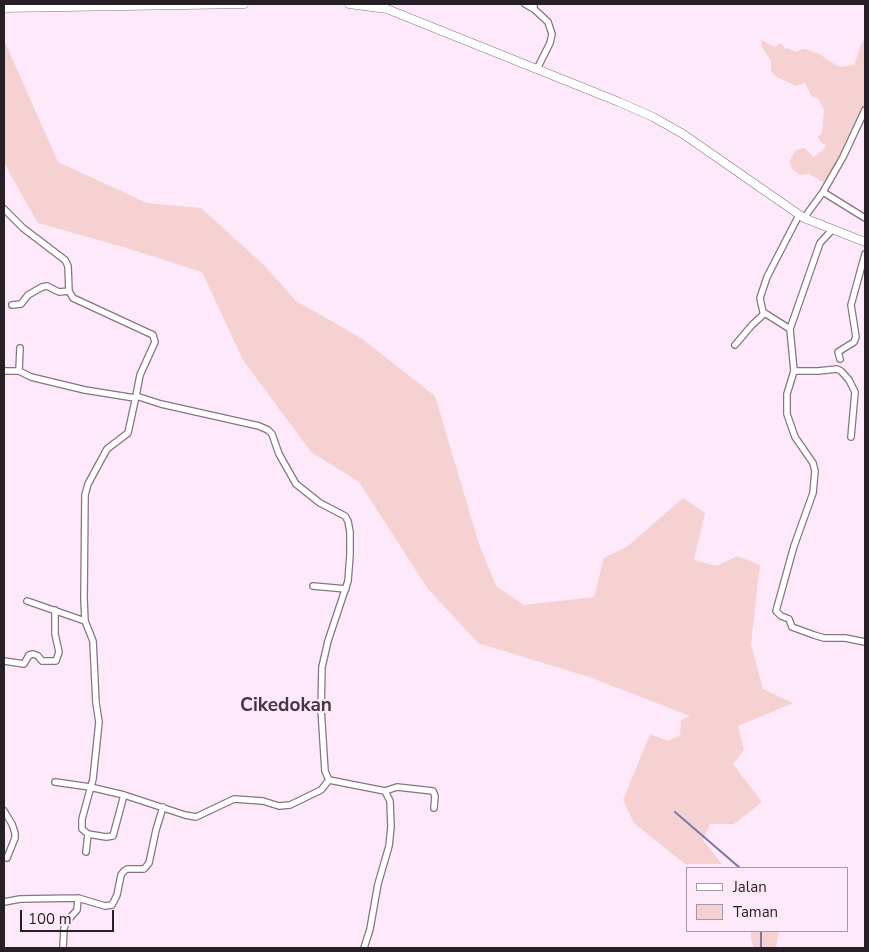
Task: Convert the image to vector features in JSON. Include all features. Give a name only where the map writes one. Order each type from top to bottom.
[{"type":"main road","points":[[4,8],[244,4]]},
{"type":"main road","points":[[349,4],[387,9],[619,102],[670,127],[701,146],[801,217],[865,242]]},
{"type":"street","points":[[525,4],[534,6],[548,22],[552,34],[541,70]]},
{"type":"street","points":[[790,330],[765,313],[760,304],[761,291],[801,217],[822,192],[851,142],[865,110]]},
{"type":"street","points":[[822,192],[865,218]]},
{"type":"street","points":[[4,209],[23,228],[66,260],[69,290],[71,296],[76,301],[131,324],[154,336],[156,342],[140,375],[127,435],[107,449],[88,484],[85,495],[84,599],[86,620],[93,641],[96,702],[99,722],[93,779],[82,829],[88,834],[110,838],[113,836],[124,794]]},
{"type":"street","points":[[832,230],[820,243],[790,330],[794,370],[787,394],[787,414],[795,437],[813,463],[815,480],[788,565],[776,611],[781,616],[789,619],[792,627],[814,635],[824,638],[845,638],[865,642]]},
{"type":"street","points":[[840,359],[839,350],[852,344],[856,337],[851,306],[865,254]]},
{"type":"street","points":[[12,305],[21,304],[28,295],[42,287],[47,286],[59,292],[69,290]]},
{"type":"street","points":[[736,345],[752,325],[765,313]]},
{"type":"street","points":[[19,371],[20,348]]},
{"type":"street","points":[[794,370],[818,371],[837,369],[849,380],[855,392],[850,437]]},
{"type":"street","points":[[4,371],[19,371],[31,377],[85,390],[136,397],[259,426],[270,432],[279,454],[296,484],[320,504],[341,513],[348,521],[350,555],[346,589],[330,630],[322,668],[321,709],[325,771],[329,780]]},
{"type":"street","points":[[313,586],[346,589]]},
{"type":"street","points":[[27,601],[86,620]]},
{"type":"street","points":[[4,661],[24,664],[29,655],[32,654],[38,656],[42,661],[56,661],[60,652],[55,634],[55,610]]},
{"type":"street","points":[[329,780],[385,791],[395,788],[433,791],[435,796],[434,808]]},
{"type":"street","points":[[54,782],[124,794],[196,817],[234,799],[284,806],[294,804],[321,790],[329,780]]},
{"type":"street","points":[[364,948],[373,918],[378,884],[391,837],[390,800],[385,791]]},
{"type":"street","points":[[4,902],[20,899],[78,898],[105,906],[114,902],[124,871],[127,869],[144,869],[150,863],[156,830],[163,807]]},
{"type":"street","points":[[4,812],[12,824],[15,833],[15,838],[7,858]]},
{"type":"street","points":[[86,852],[88,834]]},
{"type":"street","points":[[4,847],[10,849]]},
{"type":"street","points":[[63,948],[64,928],[67,921],[77,910],[78,898]]},
{"type":"green space","points":[[865,39],[865,105],[849,139],[825,183],[809,174],[800,175],[792,169],[791,158],[796,150],[804,148],[814,157],[824,149],[826,145],[820,142],[818,136],[822,133],[824,110],[818,98],[812,97],[805,83],[796,86],[775,76],[771,71],[771,61],[762,47],[761,40],[775,47],[782,44],[785,49],[796,52],[805,49],[820,54],[840,67],[854,65],[862,42]]},
{"type":"green space","points":[[4,40],[58,162],[147,203],[201,208],[264,265],[296,301],[361,338],[435,396],[479,544],[496,586],[524,605],[594,597],[604,558],[628,546],[683,498],[705,513],[694,560],[717,566],[737,556],[760,565],[751,644],[763,689],[793,703],[738,726],[744,750],[733,764],[762,802],[734,824],[710,824],[703,840],[722,864],[685,864],[634,823],[623,800],[650,734],[668,741],[680,735],[681,720],[690,716],[592,678],[478,643],[428,589],[359,482],[311,452],[243,360],[202,272],[38,223],[4,163]]},
{"type":"green space","points":[[751,932],[779,932],[776,948],[754,948]]},
{"type":"waterway","points":[[675,812],[739,867]]},
{"type":"waterway","points":[[761,932],[761,948]]},
{"type":"district","name":"Cikedokan","points":[[286,706]]}]
